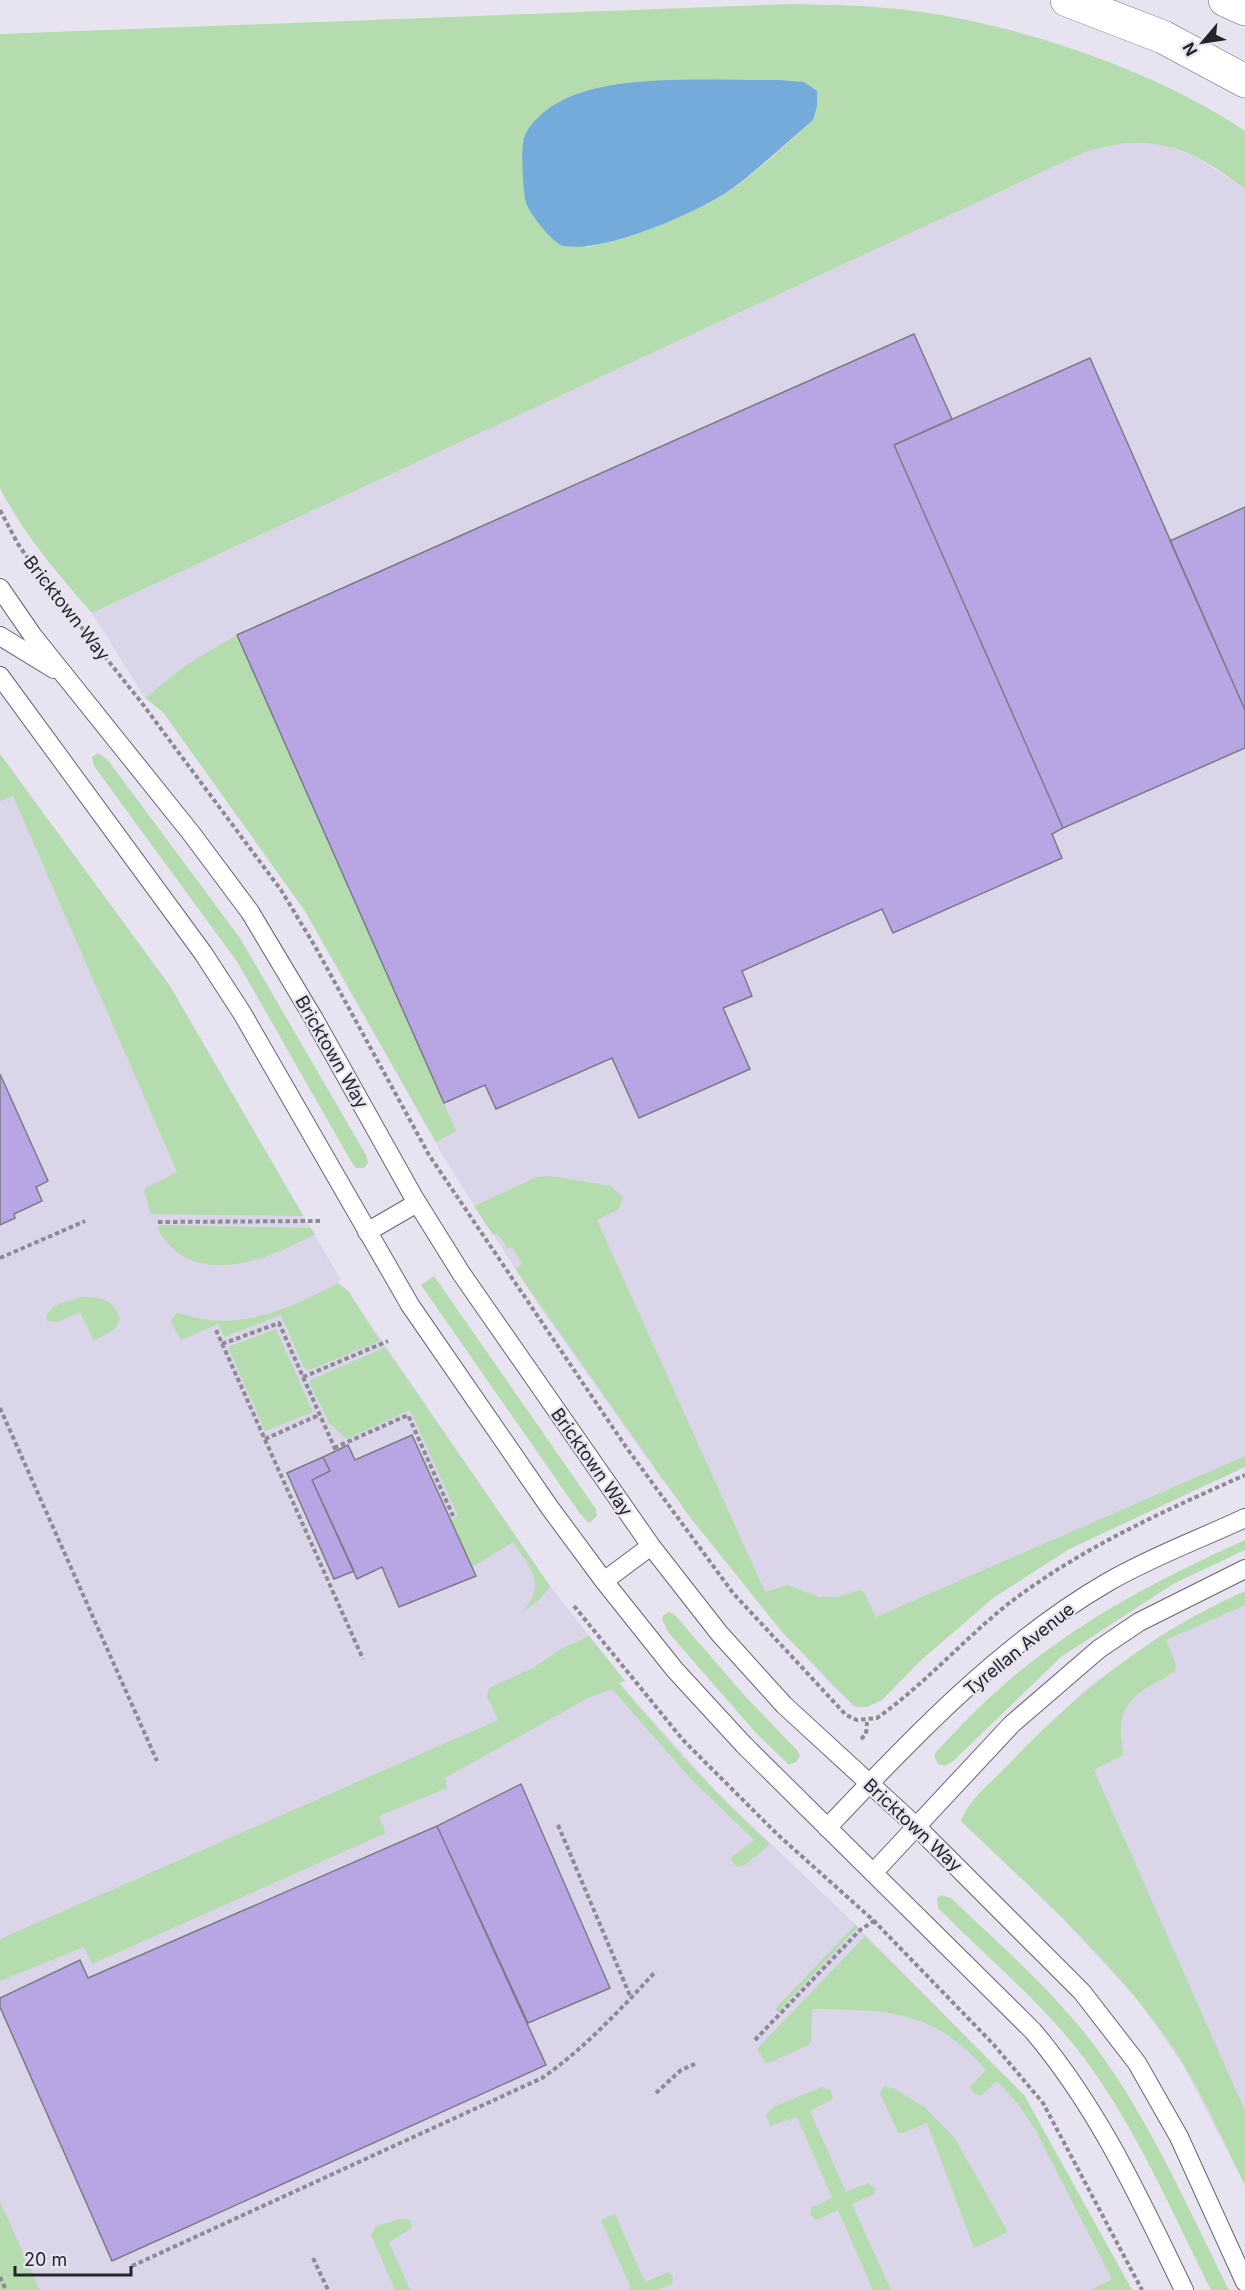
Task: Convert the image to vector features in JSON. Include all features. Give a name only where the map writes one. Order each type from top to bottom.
[{"type":"street","points":[[1067,0],[1163,37],[1245,81]]},
{"type":"street","points":[[1225,0],[1245,9]]},
{"type":"lane","name":"Bricktown Way","points":[[0,588],[33,636],[250,912],[417,1203],[510,1346],[651,1546],[719,1633],[777,1697],[918,1828],[1082,1992],[1137,2062],[1179,2137],[1245,2282]]},
{"type":"lane","points":[[0,636],[68,678]]},
{"type":"lane","points":[[0,676],[203,952],[242,1013],[410,1305],[460,1380],[604,1581],[675,1670],[744,1745],[1033,2031],[1060,2063],[1084,2097],[1123,2164],[1184,2290]]},
{"type":"lane","points":[[367,1232],[417,1203]]},
{"type":"lane","name":"Tyrellan Avenue","points":[[827,1828],[869,1784],[974,1683],[1070,1606],[1110,1581],[1245,1518]]},
{"type":"lane","points":[[604,1581],[651,1546]]},
{"type":"lane","points":[[873,1873],[918,1828],[1012,1724],[1099,1649],[1139,1622],[1245,1569]]},
{"type":"path","name":"Bricktown Way","points":[[0,510],[18,544],[39,574],[141,702]]},
{"type":"path","name":"Bricktown Way","points":[[429,1155],[626,1448],[733,1593],[846,1714],[867,1721],[866,1734]]},
{"type":"path","points":[[0,1258],[85,1221]]},
{"type":"path","points":[[158,1222],[320,1221]]},
{"type":"path","points":[[222,1344],[279,1323],[335,1449],[408,1415],[453,1516]]},
{"type":"path","points":[[216,1330],[363,1659]]},
{"type":"path","points":[[303,1377],[388,1341]]},
{"type":"path","points":[[0,1408],[157,1761]]},
{"type":"path","points":[[265,1439],[319,1415]]},
{"type":"path","points":[[574,1606],[683,1740],[777,1834],[874,1921],[993,2045],[1043,2103],[1142,2290]]},
{"type":"path","points":[[558,1825],[631,1998]]},
{"type":"path","points":[[755,2040],[860,1930],[874,1921]]},
{"type":"path","points":[[132,2266],[542,2078],[560,2066],[656,1971]]},
{"type":"path","points":[[656,2093],[681,2070],[695,2064]]},
{"type":"path","points":[[313,2258],[328,2290]]},
{"type":"path","points":[[0,2277],[6,2290]]},
{"type":"shaded area","points":[[1142,141],[1165,145],[1196,157],[1245,189],[1245,1467],[1069,1549],[993,1598],[920,1661],[882,1700],[860,1708],[854,1706],[831,1685],[760,1605],[658,1474],[542,1310],[447,1163],[305,911],[163,712],[145,698],[92,613],[1083,153],[1105,145]]},
{"type":"shaded area","points":[[0,754],[170,986],[341,1280],[338,1283],[348,1291],[550,1586],[625,1681],[619,1683],[720,1795],[858,1927],[1024,2095],[1132,2290],[21,2290],[0,2246]]},
{"type":"shaded area","points":[[1245,1591],[1245,2185],[1183,2065],[1138,2000],[1063,1919],[961,1821],[969,1806],[1088,1687],[1163,1634]]},
{"type":"green space","points":[[792,4],[875,7],[931,13],[1025,34],[1074,49],[1166,86],[1208,108],[1245,131],[1245,189],[1206,162],[1169,147],[1149,143],[1129,143],[1083,153],[92,613],[30,538],[0,488],[0,34]],"holes":[[[780,80],[813,120],[762,166],[713,201],[661,225],[624,237],[588,247],[526,203],[524,136],[733,81]]]},
{"type":"green space","points":[[237,635],[456,1131],[436,1142],[305,911],[163,712],[145,698],[189,663]]},
{"type":"green space","points":[[98,753],[107,759],[240,938],[366,1155],[368,1163],[364,1168],[356,1168],[352,1163],[238,963],[94,766],[92,757]]},
{"type":"green space","points":[[0,754],[170,986],[303,1216],[150,1214],[144,1189],[177,1172],[13,796],[0,801]]},
{"type":"green space","points":[[550,1176],[611,1186],[623,1197],[619,1209],[597,1220],[765,1592],[787,1585],[819,1597],[837,1597],[859,1590],[864,1592],[876,1617],[1245,1456],[1245,1467],[1069,1549],[993,1598],[920,1661],[882,1700],[867,1707],[854,1706],[782,1632],[689,1516],[515,1269],[522,1264],[512,1247],[508,1249],[497,1233],[493,1235],[474,1206],[537,1177]]},
{"type":"green space","points":[[161,1225],[311,1228],[315,1234],[252,1261],[230,1265],[209,1265],[189,1259],[172,1247],[157,1228]]},
{"type":"green space","points":[[434,1276],[596,1509],[597,1516],[589,1523],[581,1515],[421,1285]]},
{"type":"green space","points":[[338,1283],[348,1291],[380,1341],[309,1370],[304,1368],[281,1315],[224,1337],[218,1324],[181,1340],[171,1321],[177,1313],[226,1321],[259,1316],[292,1305]]},
{"type":"green space","points":[[82,1297],[106,1300],[110,1303],[120,1318],[115,1329],[94,1341],[80,1312],[57,1322],[47,1321],[46,1315],[54,1306]]},
{"type":"green space","points":[[276,1329],[313,1412],[265,1431],[228,1347]]},
{"type":"green space","points":[[385,1347],[550,1586],[539,1600],[520,1614],[529,1604],[535,1586],[531,1569],[513,1542],[472,1567],[450,1520],[458,1516],[410,1410],[347,1439],[329,1423],[310,1384],[311,1380]]},
{"type":"green space","points":[[1245,1540],[1245,1550],[1173,1584],[1061,1657],[952,1762],[945,1766],[938,1764],[934,1756],[937,1751],[1008,1681],[1034,1660],[1084,1625],[1136,1594]]},
{"type":"green space","points":[[1245,1591],[1245,1605],[1166,1640],[1176,1665],[1175,1671],[1140,1692],[1127,1706],[1121,1730],[1123,1755],[1094,1770],[1245,2111],[1245,2185],[1186,2068],[1140,2003],[1092,1948],[961,1821],[979,1793],[1058,1715],[1086,1691],[1177,1626]]},
{"type":"green space","points":[[670,1612],[797,1750],[800,1756],[796,1762],[789,1765],[756,1733],[668,1632],[662,1619],[663,1615]]},
{"type":"green space","points":[[589,1636],[625,1681],[619,1683],[655,1725],[711,1787],[770,1844],[745,1865],[736,1867],[731,1858],[754,1840],[691,1779],[612,1689],[588,1698],[445,1778],[447,1788],[379,1816],[386,1833],[92,1964],[84,1947],[0,1981],[0,1939],[498,1720],[487,1696],[489,1688],[533,1668],[561,1649]]},
{"type":"green space","points":[[941,1895],[951,1898],[1027,1970],[1081,2028],[1097,2049],[1152,2136],[1229,2290],[1211,2290],[1137,2142],[1084,2058],[1032,1999],[938,1908],[937,1898]]},
{"type":"green space","points":[[855,1925],[858,1927],[778,2012],[775,2009]]},
{"type":"green space","points":[[865,1936],[1024,2095],[1132,2290],[1091,2290],[1112,2279],[1036,2131],[1018,2104],[997,2081],[982,2095],[974,2094],[970,2087],[986,2070],[947,2035],[928,2024],[908,2017],[864,2010],[812,2009],[809,2045],[766,2063],[757,2049]]},
{"type":"green space","points":[[884,2086],[895,2089],[924,2107],[954,2137],[1008,2232],[974,2248],[927,2123],[903,2133],[898,2132],[880,2094]]},
{"type":"green space","points":[[822,2087],[831,2090],[833,2099],[810,2111],[846,2192],[868,2183],[876,2189],[874,2194],[852,2204],[891,2290],[873,2290],[838,2210],[816,2220],[810,2215],[812,2207],[832,2198],[797,2117],[770,2126],[766,2115],[773,2107]]},
{"type":"green space","points":[[0,2202],[40,2290],[0,2290]]},
{"type":"green space","points":[[615,2214],[645,2282],[668,2272],[673,2277],[672,2284],[657,2290],[629,2290],[631,2288],[601,2220]]},
{"type":"green space","points":[[401,2219],[410,2220],[412,2228],[389,2242],[410,2290],[395,2290],[371,2235],[376,2226]]},
{"type":"water","points":[[698,79],[804,82],[817,91],[817,106],[813,120],[741,182],[696,209],[650,229],[581,247],[559,244],[542,228],[528,208],[522,169],[523,141],[531,125],[540,115],[561,101],[583,92],[638,82]]},
{"type":"building","points":[[914,334],[952,419],[894,445],[1063,828],[1052,834],[1062,858],[893,933],[882,909],[742,971],[752,996],[723,1008],[750,1069],[639,1118],[612,1058],[496,1109],[485,1085],[444,1103],[237,635]]},
{"type":"building","points":[[1090,358],[1245,710],[1245,748],[1063,828],[894,445]]},
{"type":"building","points":[[1245,507],[1245,710],[1170,541]]},
{"type":"building","points":[[0,1074],[48,1181],[36,1187],[42,1201],[14,1214],[15,1218],[0,1225]]},
{"type":"building","points":[[412,1435],[476,1576],[399,1607],[382,1567],[357,1579],[312,1480],[330,1471],[323,1457],[348,1445],[355,1460]]},
{"type":"building","points":[[323,1457],[330,1471],[312,1480],[354,1571],[334,1579],[287,1473]]},
{"type":"building","points":[[521,1784],[610,1988],[528,2023],[437,1826]]},
{"type":"building","points":[[437,1826],[546,2065],[112,2261],[0,2007],[0,1998],[80,1960],[88,1978]]}]
